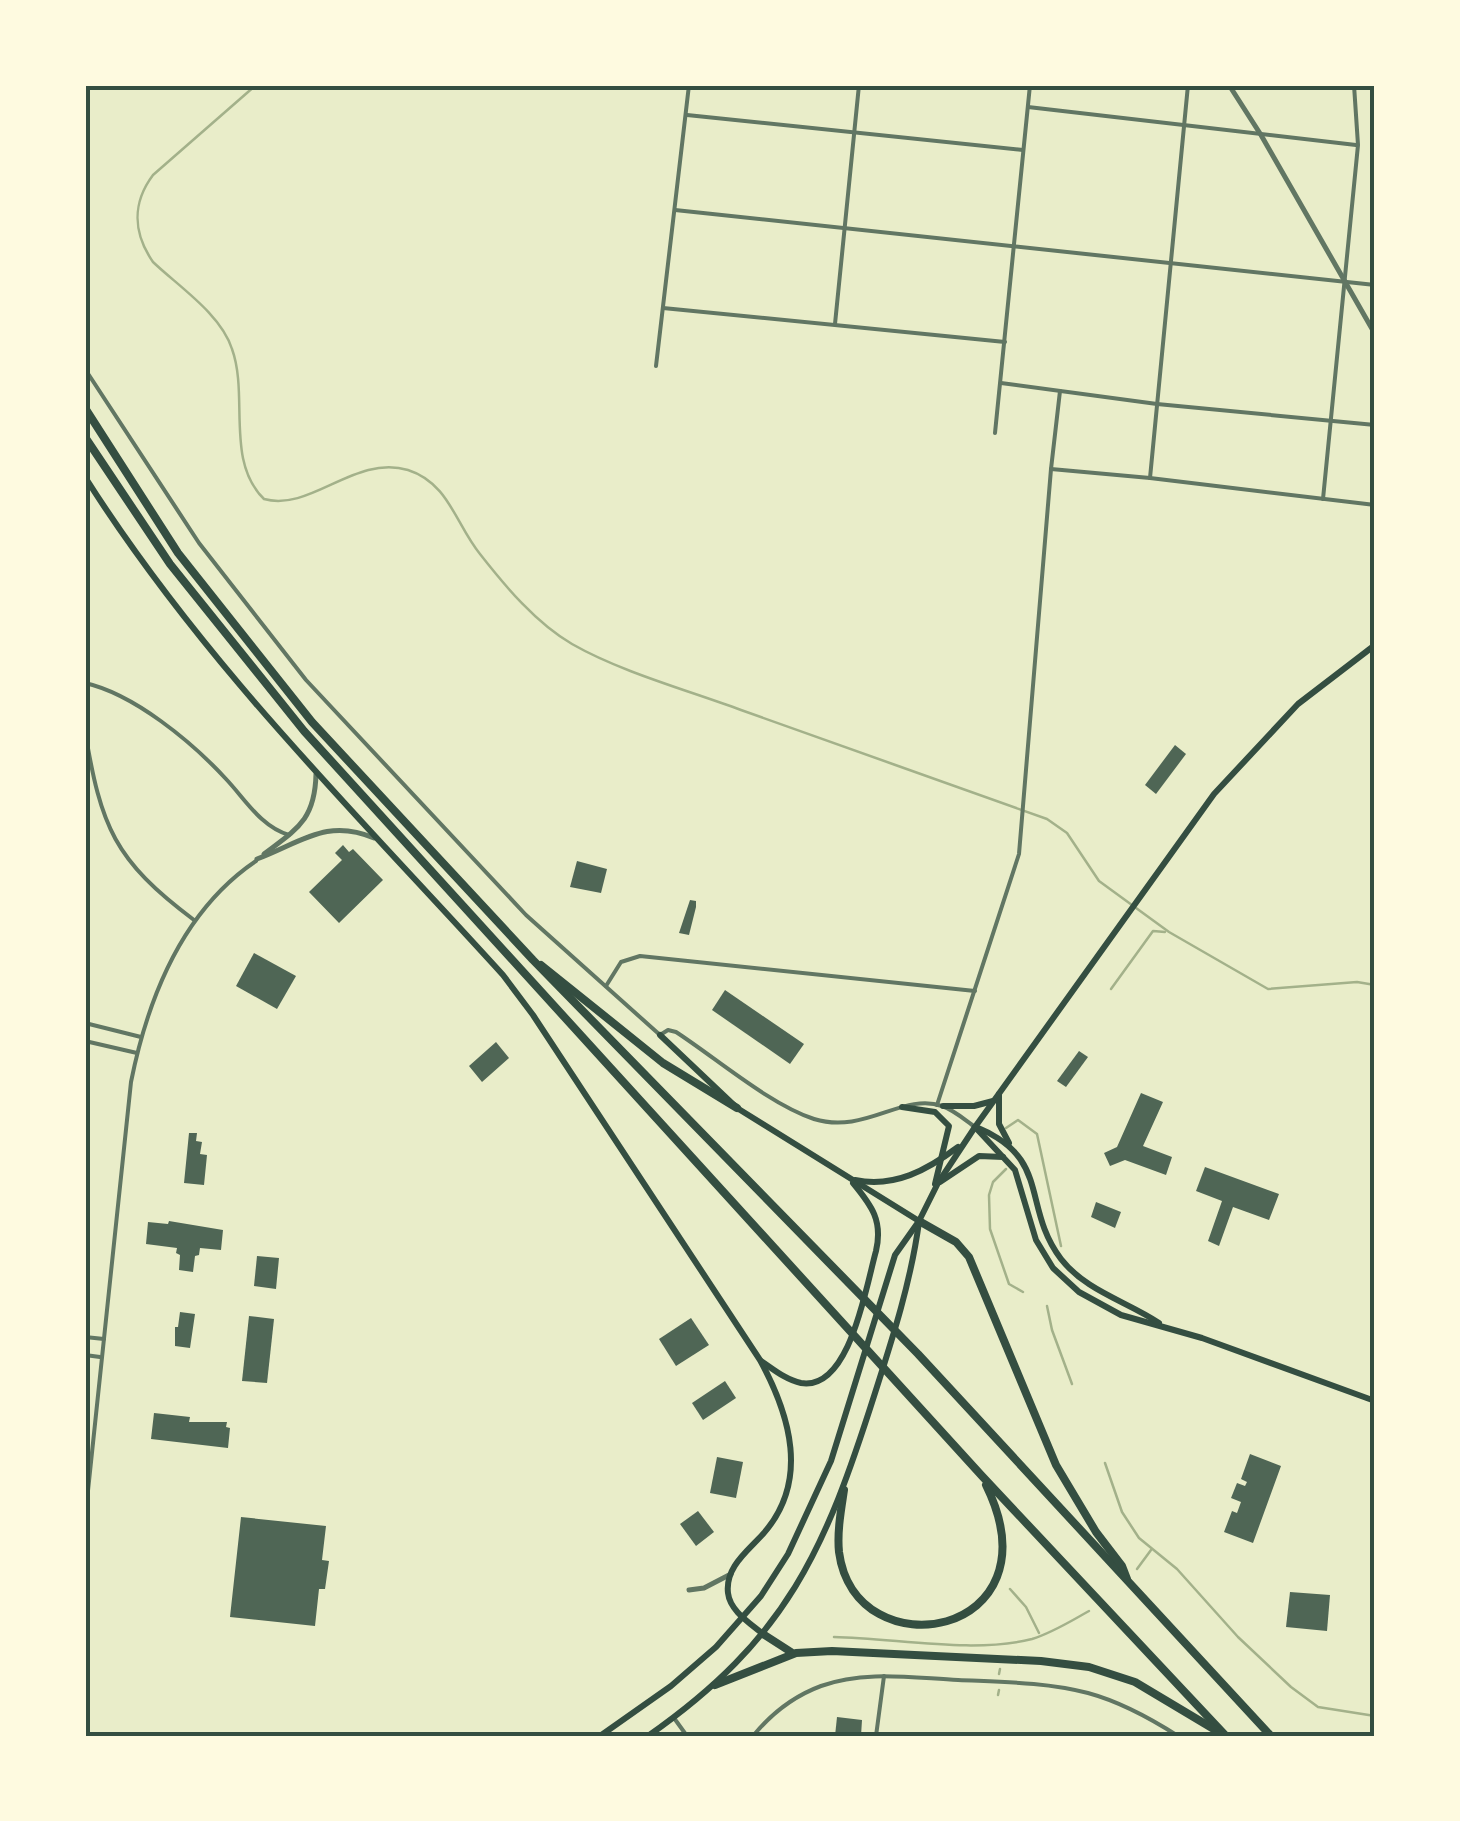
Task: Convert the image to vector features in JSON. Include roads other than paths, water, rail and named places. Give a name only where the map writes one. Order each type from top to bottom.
[{"type":"highway","points":[[85,408],[178,553],[242,637],[336,748],[533,960],[918,1354],[1271,1736]]},
{"type":"highway","points":[[85,437],[170,564],[304,731],[982,1476],[1226,1736]]},
{"type":"highway","points":[[533,960],[553,972],[663,1063],[737,1108]]},
{"type":"highway","points":[[919,1221],[956,1242],[969,1256],[1056,1466],[1122,1566],[1129,1583]]},
{"type":"highway","points":[[844,1490],[839,1553],[852,1588],[883,1616],[896,1622],[928,1626],[944,1623],[973,1608],[1001,1568],[1004,1534],[1000,1514],[982,1476]]},
{"type":"highway","points":[[763,1634],[777,1646],[796,1653]]},
{"type":"highway","points":[[714,1685],[796,1653],[832,1651],[1041,1661],[1089,1668],[1156,1692],[1226,1736]]},
{"type":"main road","points":[[85,477],[202,644],[374,838],[468,936],[534,1015],[760,1360],[788,1422],[790,1482],[773,1522],[731,1574],[729,1598],[763,1634]]},
{"type":"main road","points":[[600,1736],[679,1680],[716,1647],[788,1554],[815,1500],[838,1438],[894,1255],[919,1221],[938,1182],[1211,798],[1298,704],[1375,644]]},
{"type":"main road","points":[[660,1035],[737,1108],[919,1221]]},
{"type":"main road","points":[[940,1105],[974,1106],[996,1098]]},
{"type":"main road","points":[[996,1098],[999,1124],[1027,1167],[1040,1217],[1060,1258],[1095,1289],[1164,1326]]},
{"type":"main road","points":[[902,1107],[935,1112],[946,1120],[949,1132],[933,1193]]},
{"type":"main road","points":[[975,1127],[1012,1148]]},
{"type":"main road","points":[[975,1127],[1018,1176],[1036,1240],[1061,1276],[1078,1292],[1106,1309],[1375,1402]]},
{"type":"main road","points":[[849,1178],[887,1182],[942,1158],[964,1142]]},
{"type":"main road","points":[[938,1182],[979,1156],[1006,1158]]},
{"type":"main road","points":[[760,1360],[789,1379],[810,1384],[828,1377],[844,1357],[879,1232],[870,1203],[849,1178]]},
{"type":"main road","points":[[648,1736],[714,1685],[763,1634],[802,1580],[844,1490],[914,1261],[919,1221]]},
{"type":"street","points":[[656,366],[690,85]]},
{"type":"street","points":[[835,324],[859,85]]},
{"type":"street","points":[[995,434],[1030,85]]},
{"type":"street","points":[[1150,478],[1188,85]]},
{"type":"street","points":[[1229,85],[1262,135],[1375,334]]},
{"type":"street","points":[[1323,499],[1358,145],[1354,85]]},
{"type":"street","points":[[1028,107],[1358,145]]},
{"type":"street","points":[[687,115],[1023,150]]},
{"type":"street","points":[[674,210],[1375,285]]},
{"type":"street","points":[[662,308],[1005,342]]},
{"type":"street","points":[[85,370],[187,527],[286,656],[367,748],[526,915],[660,1035],[670,1030],[679,1034],[812,1118],[860,1122],[902,1107],[940,1105],[975,1127]]},
{"type":"street","points":[[1001,383],[1158,404],[1375,425]]},
{"type":"street","points":[[940,1105],[1019,854],[1060,391]]},
{"type":"street","points":[[1050,470],[1150,478],[1375,506]]},
{"type":"street","points":[[85,683],[115,693],[153,716],[205,759],[271,828],[289,834]]},
{"type":"street","points":[[85,731],[99,805],[119,848],[158,894],[194,920]]},
{"type":"street","points":[[85,1518],[142,1036],[171,961],[194,920],[218,890],[289,834],[310,812],[316,774]]},
{"type":"street","points":[[257,859],[336,829],[374,838]]},
{"type":"street","points":[[606,986],[621,962],[640,956],[975,991]]},
{"type":"street","points":[[85,1022],[142,1036]]},
{"type":"street","points":[[85,1041],[137,1053]]},
{"type":"street","points":[[85,1337],[104,1340]]},
{"type":"street","points":[[85,1355],[102,1357]]},
{"type":"street","points":[[689,1590],[704,1588],[731,1574]]},
{"type":"street","points":[[754,1736],[805,1692],[847,1679],[884,1676],[1036,1684],[1074,1690],[1126,1706],[1178,1736]]},
{"type":"street","points":[[876,1736],[884,1676]]},
{"type":"street","points":[[674,1718],[686,1736]]},
{"type":"waterway","points":[[256,85],[153,175],[141,196],[138,218],[142,240],[153,262],[209,312],[232,349],[245,466],[264,499],[299,498],[352,476],[389,467],[422,476],[442,495],[500,579],[546,626],[572,644],[655,680],[1047,819],[1067,833],[1099,881],[1169,932],[1268,989],[1357,982],[1375,985]]},
{"type":"waterway","points":[[1111,989],[1153,931],[1165,932]]},
{"type":"waterway","points":[[1006,1128],[1018,1120],[1037,1134],[1061,1246]]},
{"type":"waterway","points":[[1006,1169],[993,1182],[989,1195],[990,1229],[1009,1284],[1023,1292]]},
{"type":"waterway","points":[[1047,1306],[1072,1384]]},
{"type":"waterway","points":[[1105,1463],[1122,1512],[1139,1538],[1177,1569],[1238,1637],[1291,1687],[1318,1707],[1375,1716]]},
{"type":"waterway","points":[[1137,1569],[1151,1550]]},
{"type":"waterway","points":[[1010,1589],[1026,1607],[1039,1633]]},
{"type":"waterway","points":[[834,1637],[959,1645],[1009,1643],[1032,1639],[1089,1611]]},
{"type":"waterway","points":[[999,1674],[1000,1669]]},
{"type":"waterway","points":[[998,1695],[999,1690]]}]
